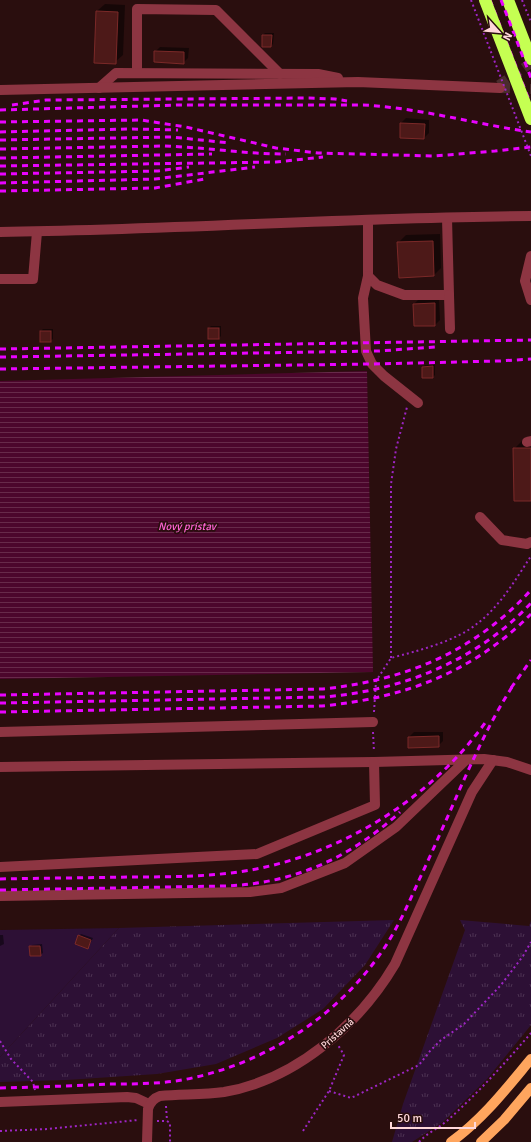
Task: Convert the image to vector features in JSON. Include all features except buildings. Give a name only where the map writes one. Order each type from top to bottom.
[{"type":"highway","points":[[485,0],[531,119]]},
{"type":"highway","points":[[508,0],[531,59]]},
{"type":"main road","points":[[452,1142],[468,1129],[490,1107],[531,1060]]},
{"type":"main road","points":[[481,1142],[504,1120],[531,1088]]},
{"type":"street","points":[[136,73],[137,9],[216,10],[280,74]]},
{"type":"street","points":[[99,88],[116,73],[318,74],[358,82]]},
{"type":"street","points":[[0,90],[358,82],[498,87]]},
{"type":"street","points":[[0,232],[84,231],[250,224],[531,216]]},
{"type":"street","points":[[447,218],[450,329]]},
{"type":"street","points":[[368,221],[368,276],[363,298],[366,351],[372,364],[384,376],[414,399]]},
{"type":"street","points":[[0,279],[33,279],[37,232]]},
{"type":"street","points":[[531,256],[525,280],[531,300]]},
{"type":"street","points":[[368,276],[377,285],[404,295],[449,295]]},
{"type":"street","points":[[480,517],[502,540],[527,544],[531,542]]},
{"type":"street","points":[[0,732],[373,722]]},
{"type":"street","points":[[0,896],[250,892],[280,888],[346,863],[396,827],[466,760]]},
{"type":"street","points":[[0,767],[493,760],[507,762],[531,770]]},
{"type":"street","name":"Prístavná","points":[[149,1104],[156,1097],[166,1095],[192,1095],[219,1092],[250,1085],[268,1078],[295,1064],[315,1052],[334,1037],[372,998],[394,964],[472,792],[493,760]]},
{"type":"street","points":[[0,867],[257,854],[375,805],[374,762]]},
{"type":"street","points":[[0,1102],[127,1097],[136,1098],[149,1104],[147,1113],[146,1142]]},
{"type":"path","points":[[471,0],[531,156]]},
{"type":"path","points":[[522,0],[531,22]]},
{"type":"path","points":[[374,762],[373,722],[376,681],[391,658],[391,484],[396,449],[414,399]]},
{"type":"path","points":[[391,658],[438,644],[478,624],[495,606],[531,556]]},
{"type":"path","points":[[329,1090],[351,1098],[419,1065],[441,1040],[464,1024],[501,985],[523,956],[531,942]]},
{"type":"path","points":[[419,1142],[467,1102],[488,1081],[531,1032]]},
{"type":"path","points":[[304,1131],[329,1090],[344,1055],[334,1037]]},
{"type":"path","points":[[0,1041],[11,1059],[32,1082],[35,1101]]},
{"type":"path","points":[[166,1095],[167,1121]]},
{"type":"path","points":[[0,1131],[48,1129],[128,1120]]},
{"type":"green space","points":[[394,920],[365,965],[323,1009],[277,1038],[216,1064],[157,1074],[66,1080],[0,1082],[0,1057],[119,928]]},
{"type":"green space","points":[[460,920],[529,926],[531,921],[531,1025],[487,1079],[443,1122],[412,1142],[392,1142],[403,1104],[465,930]]},
{"type":"green space","points":[[119,928],[0,1057],[0,930]]},
{"type":"water","name":"Nový prístav","points":[[367,371],[373,672],[0,679],[0,381]]},
{"type":"tunnel","points":[[499,85],[531,63]]},
{"type":"tunnel","points":[[500,88],[531,89]]},
{"type":"railway","points":[[490,0],[531,105]]},
{"type":"railway","points":[[501,0],[531,78]]},
{"type":"railway","points":[[12,105],[46,100],[309,98],[347,101]]},
{"type":"railway","points":[[0,110],[179,105],[363,105],[405,109],[531,132]]},
{"type":"railway","points":[[0,122],[141,120],[186,127],[276,148],[318,153],[434,156],[531,147]]},
{"type":"railway","points":[[0,132],[132,129],[178,130]]},
{"type":"railway","points":[[0,140],[171,137],[230,143]]},
{"type":"railway","points":[[0,149],[162,146],[286,154]]},
{"type":"railway","points":[[0,158],[212,154]]},
{"type":"railway","points":[[0,166],[276,162],[323,157]]},
{"type":"railway","points":[[0,174],[158,171],[189,167]]},
{"type":"railway","points":[[0,183],[155,179],[255,167]]},
{"type":"railway","points":[[0,191],[155,188],[205,179]]},
{"type":"railway","points":[[0,349],[531,340]]},
{"type":"railway","points":[[0,357],[379,351],[435,347]]},
{"type":"railway","points":[[0,369],[372,364],[531,359]]},
{"type":"railway","points":[[0,695],[323,689],[353,685],[410,670],[437,659],[462,646],[509,612],[531,590]]},
{"type":"railway","points":[[0,703],[323,697],[352,694],[409,680],[436,670],[462,657],[487,641],[510,623],[531,603]]},
{"type":"railway","points":[[0,712],[322,706],[381,697],[409,689],[461,667],[508,635],[531,614]]},
{"type":"railway","points":[[511,688],[531,660]]},
{"type":"railway","points":[[0,1088],[146,1084],[182,1080],[239,1064],[266,1052],[292,1037],[316,1020],[339,1001],[360,980],[390,939],[436,844],[480,745],[499,708],[514,684]]},
{"type":"railway","points":[[0,879],[174,877],[251,870],[285,862],[319,851],[382,819],[438,776],[463,750],[485,723]]},
{"type":"railway","points":[[0,890],[224,886],[274,880],[319,866],[341,855],[361,843],[400,812]]}]
